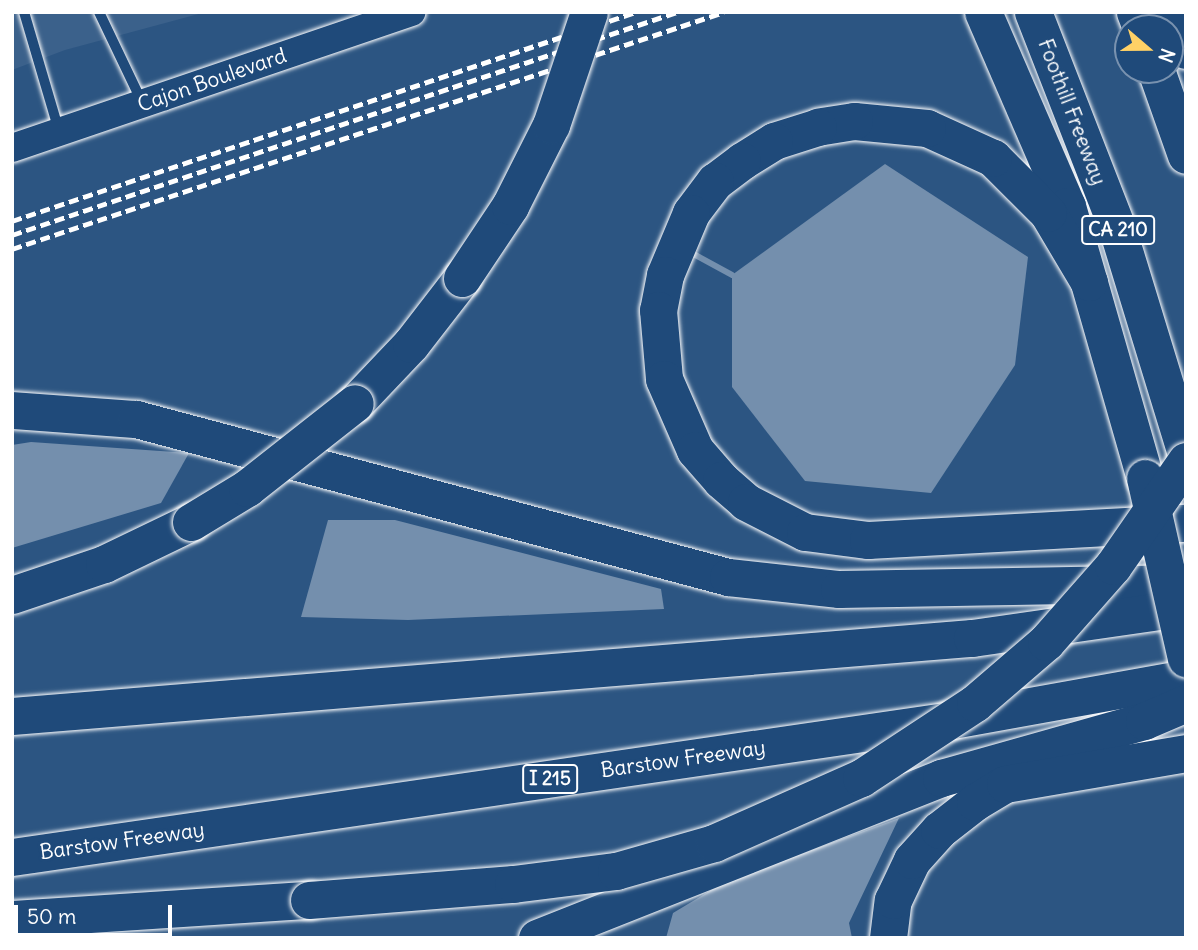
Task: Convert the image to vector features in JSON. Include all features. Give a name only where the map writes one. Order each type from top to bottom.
[{"type":"highway","points":[[12,596],[104,564],[191,522],[247,488],[355,403],[411,344],[462,278],[510,206],[551,125],[589,12]]},
{"type":"highway","points":[[984,12],[1067,206],[1145,478],[1186,658]]},
{"type":"highway","name":"Foothill Freeway","points":[[1033,12],[1118,228],[1186,453]]},
{"type":"highway","points":[[1166,12],[1186,50]]},
{"type":"highway","points":[[1161,84],[1186,155]]},
{"type":"highway","points":[[1089,282],[1048,213],[993,158],[928,128],[879,122],[818,127],[774,141],[742,161],[715,181],[691,213],[664,275],[658,310],[664,379],[695,450],[720,480],[746,502],[805,532],[868,540],[1186,523]]},
{"type":"highway","points":[[12,410],[136,419],[728,577],[839,589],[1186,583]]},
{"type":"highway","points":[[12,919],[309,900],[616,871],[714,843],[861,778],[964,711],[1046,642],[1113,566],[1186,461]]},
{"type":"highway","points":[[12,716],[972,638],[1186,607]]},
{"type":"highway","name":"Barstow Freeway","points":[[12,857],[939,722],[1186,678]]},
{"type":"highway","points":[[537,938],[941,778],[1144,721],[1186,703]]},
{"type":"highway","points":[[888,938],[893,900],[912,860],[939,830],[975,802],[1005,784],[1186,753]]},
{"type":"main road","name":"Cajon Boulevard","points":[[12,148],[412,12]]},
{"type":"lane","points":[[24,12],[59,132]]},
{"type":"lane","points":[[99,12],[142,103]]},
{"type":"shaded area","points":[[12,12],[206,12],[65,50],[12,70]]},
{"type":"shaded area","points":[[885,164],[1028,257],[1015,365],[931,493],[805,481],[732,387],[732,275]]},
{"type":"shaded area","points":[[31,442],[189,453],[161,503],[12,548],[12,445]]},
{"type":"shaded area","points":[[328,520],[395,520],[661,589],[664,609],[408,620],[301,617]]},
{"type":"shaded area","points":[[899,818],[849,923],[852,938],[666,938],[673,913],[723,883]]},
{"type":"waterway","points":[[688,251],[732,275]]},
{"type":"railway","points":[[12,221],[636,12]]},
{"type":"railway","points":[[12,235],[677,12]]},
{"type":"railway","points":[[12,249],[724,12]]}]
